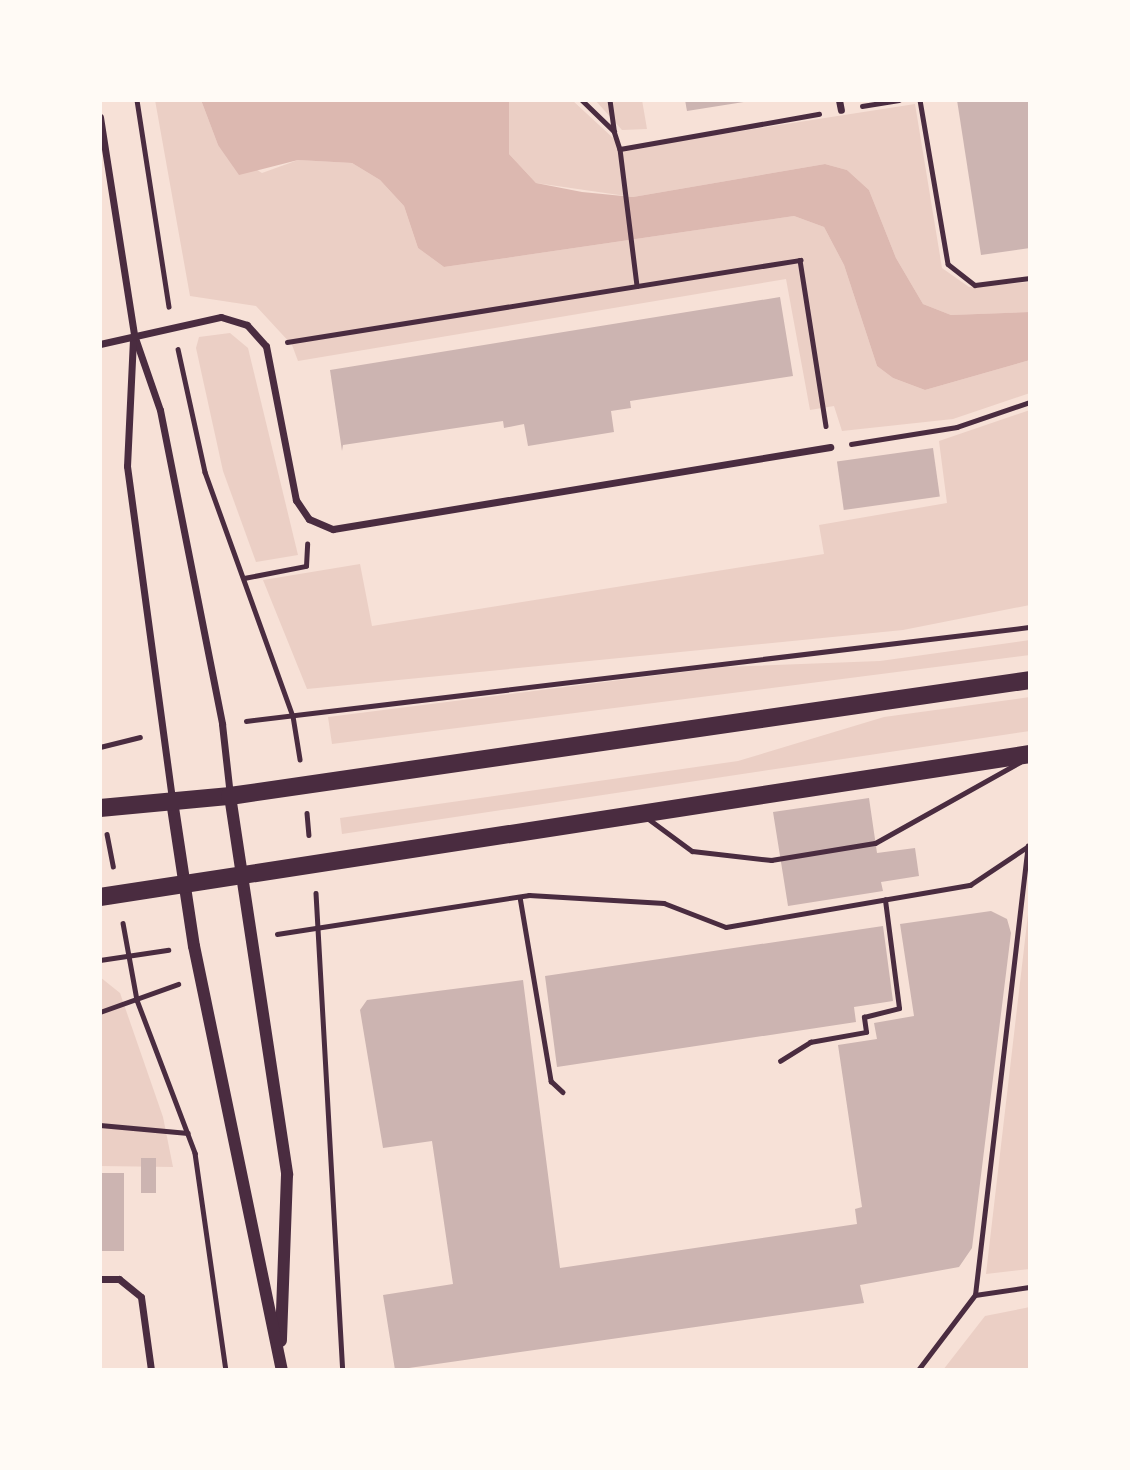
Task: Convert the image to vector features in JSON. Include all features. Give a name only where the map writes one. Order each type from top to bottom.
[{"type":"main road","points":[[100,808],[230,796],[1030,680]]},
{"type":"main road","points":[[100,897],[312,861],[1030,755]]},
{"type":"street","points":[[839,100],[841,110]]},
{"type":"street","points":[[100,117],[134,335],[160,411],[222,724],[241,875],[287,1175],[280,1355]]},
{"type":"street","points":[[100,344],[221,317],[247,325],[266,346],[296,500],[309,519],[333,529],[830,447]]},
{"type":"street","points":[[134,335],[127,466],[166,731],[172,802],[194,946],[282,1370]]},
{"type":"street","points":[[100,1279],[119,1279],[141,1297],[151,1370]]},
{"type":"lane","points":[[639,812],[692,851],[771,860],[875,843],[1030,755]]},
{"type":"path","points":[[137,100],[172,326],[205,472],[293,716],[321,927],[318,953],[343,1370]]},
{"type":"path","points":[[582,100],[614,131]]},
{"type":"path","points":[[610,100],[614,131],[620,149],[637,286]]},
{"type":"path","points":[[620,149],[899,100]]},
{"type":"path","points":[[920,100],[948,264],[975,285],[1030,278]]},
{"type":"path","points":[[266,346],[800,260],[830,447],[957,427],[1030,402]]},
{"type":"path","points":[[244,578],[306,566],[309,519]]},
{"type":"path","points":[[293,716],[1030,627]]},
{"type":"path","points":[[100,747],[166,731]]},
{"type":"path","points":[[250,937],[520,897],[664,902],[726,927],[970,885],[1029,846]]},
{"type":"path","points":[[918,1370],[975,1295],[1029,846]]},
{"type":"path","points":[[520,897],[551,1081],[563,1091]]},
{"type":"path","points":[[780,1061],[810,1042],[866,1032],[864,1017],[899,1009],[885,900]]},
{"type":"path","points":[[100,960],[194,946]]},
{"type":"path","points":[[128,956],[137,1000],[188,1133],[198,1170],[226,1370]]},
{"type":"path","points":[[100,1012],[200,975]]},
{"type":"path","points":[[100,1125],[188,1133]]},
{"type":"path","points":[[975,1295],[1030,1287]]},
{"type":"shaded area","points":[[155,100],[201,100],[218,145],[262,173],[298,160],[352,163],[380,180],[404,206],[418,248],[444,267],[794,216],[824,227],[844,265],[877,366],[893,378],[925,390],[1030,360],[1030,393],[953,419],[842,431],[834,406],[810,410],[786,279],[298,361],[292,345],[256,306],[190,296]]},
{"type":"shaded area","points":[[201,100],[509,100],[509,154],[536,183],[582,192],[633,197],[825,164],[847,170],[869,190],[896,258],[923,304],[951,315],[1030,312],[1030,360],[925,390],[893,378],[877,366],[844,265],[824,227],[794,216],[444,267],[418,248],[404,206],[380,180],[352,163],[298,160],[239,175],[218,145]]},
{"type":"shaded area","points":[[509,100],[572,100],[625,149],[915,104],[942,268],[969,287],[1030,282],[1030,312],[951,315],[923,304],[896,258],[869,190],[847,170],[825,164],[633,197],[536,183],[509,154]]},
{"type":"shaded area","points":[[595,100],[642,100],[647,129],[622,130]]},
{"type":"shaded area","points":[[230,333],[248,348],[298,555],[256,562],[223,471],[196,348],[199,337]]},
{"type":"shaded area","points":[[1030,410],[1030,605],[903,630],[307,689],[263,580],[360,564],[372,626],[824,554],[819,525],[947,503],[939,441]]},
{"type":"shaded area","points":[[1030,640],[1030,655],[332,744],[328,717],[723,667],[880,661]]},
{"type":"shaded area","points":[[1030,697],[1030,731],[342,834],[340,818],[738,761],[884,717]]},
{"type":"shaded area","points":[[1030,897],[1030,1269],[986,1274]]},
{"type":"shaded area","points":[[100,977],[120,993],[163,1117],[173,1167],[100,1166]]},
{"type":"shaded area","points":[[1030,1307],[1029,1370],[943,1370],[985,1316]]},
{"type":"building","points":[[685,100],[750,100],[750,101],[687,111]]},
{"type":"building","points":[[957,100],[1030,100],[1030,248],[981,255]]},
{"type":"building","points":[[780,297],[793,376],[630,401],[631,408],[611,411],[614,432],[528,446],[524,424],[504,428],[503,421],[343,445],[342,451],[330,370]]},
{"type":"building","points":[[933,448],[940,497],[844,510],[837,461]]},
{"type":"building","points":[[869,798],[877,853],[915,848],[919,876],[881,882],[883,891],[788,906],[773,812]]},
{"type":"building","points":[[991,911],[1007,919],[1011,933],[972,1248],[959,1267],[860,1285],[864,1303],[395,1370],[383,1295],[453,1284],[432,1141],[383,1148],[360,1010],[367,1000],[523,980],[560,1268],[857,1224],[855,1209],[862,1207],[838,1045],[877,1039],[874,1023],[914,1016],[900,924]]},
{"type":"building","points":[[883,926],[893,1001],[854,1007],[856,1022],[557,1067],[545,976]]},
{"type":"building","points":[[141,1158],[156,1158],[156,1193],[141,1193]]},
{"type":"building","points":[[100,1173],[124,1173],[124,1251],[100,1251]]}]
